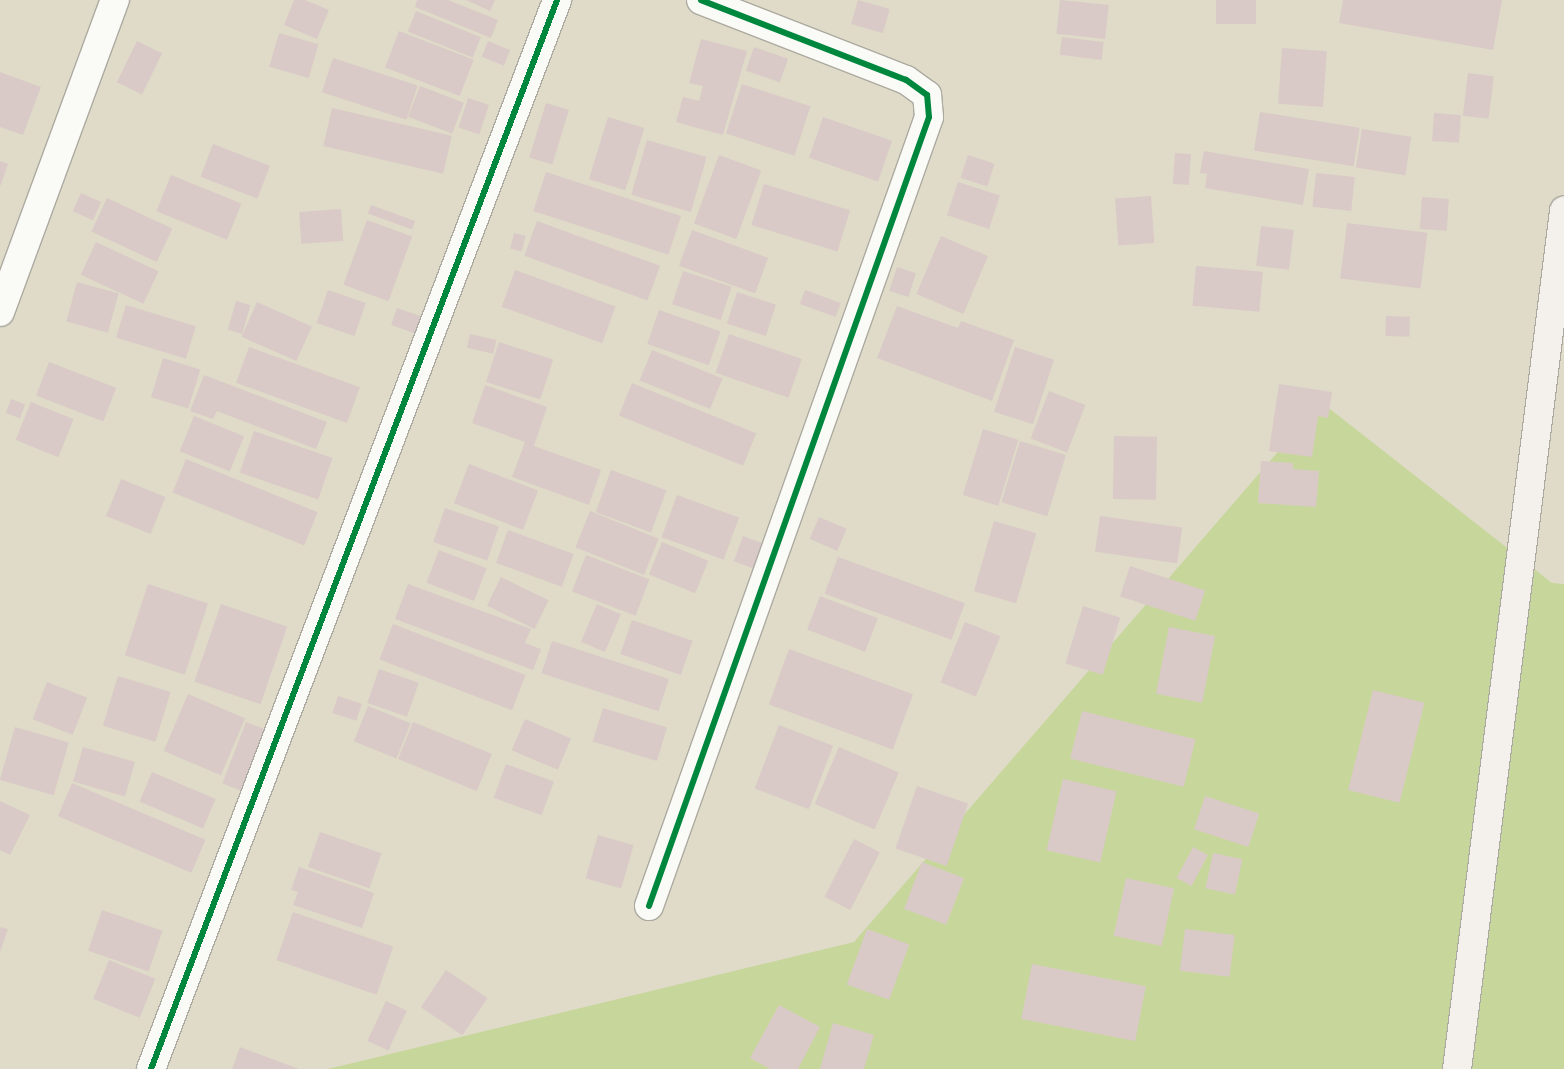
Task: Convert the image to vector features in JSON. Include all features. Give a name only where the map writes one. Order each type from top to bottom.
[{"type":"street","points":[[0,312],[115,0]]},
{"type":"street","points":[[151,1069],[557,0]]},
{"type":"street","points":[[649,906],[929,117],[927,95],[906,80],[701,0]]},
{"type":"street","points":[[1457,1069],[1558,319],[1564,211]]},
{"type":"green space","points":[[1321,402],[1552,583],[1564,584],[1564,1069],[328,1069],[854,942]]},
{"type":"building","points":[[294,0],[305,0],[329,10],[317,39],[284,25]]},
{"type":"building","points":[[417,0],[448,0],[498,20],[491,38],[415,7]]},
{"type":"building","points":[[466,0],[495,0],[490,11]]},
{"type":"building","points":[[858,0],[890,9],[883,33],[851,24]]},
{"type":"building","points":[[1060,0],[1109,5],[1105,39],[1056,34]]},
{"type":"building","points":[[1216,0],[1256,0],[1256,24],[1216,24]]},
{"type":"building","points":[[1343,0],[1502,0],[1493,50],[1339,23]]},
{"type":"building","points":[[416,11],[481,37],[473,58],[408,31]]},
{"type":"building","points":[[399,31],[474,60],[460,96],[385,67]]},
{"type":"building","points":[[279,33],[318,44],[309,78],[269,67]]},
{"type":"building","points":[[1062,37],[1104,42],[1101,60],[1060,55]]},
{"type":"building","points":[[701,39],[747,51],[723,135],[676,122],[683,97],[699,101],[703,86],[689,83]]},
{"type":"building","points":[[137,41],[162,53],[142,95],[117,82]]},
{"type":"building","points":[[488,41],[510,50],[504,66],[482,57]]},
{"type":"building","points":[[754,47],[788,59],[780,82],[746,71]]},
{"type":"building","points":[[1282,48],[1327,51],[1323,107],[1278,104]]},
{"type":"building","points":[[333,58],[418,86],[407,120],[322,92]]},
{"type":"building","points":[[0,72],[41,87],[23,135],[0,127]]},
{"type":"building","points":[[1468,73],[1494,76],[1489,119],[1463,116]]},
{"type":"building","points":[[742,84],[810,106],[794,156],[726,133]]},
{"type":"building","points":[[420,86],[464,103],[452,134],[408,117]]},
{"type":"building","points":[[468,98],[489,105],[479,134],[458,127]]},
{"type":"building","points":[[546,103],[569,110],[552,165],[529,158]]},
{"type":"building","points":[[332,108],[452,136],[443,174],[323,146]]},
{"type":"building","points":[[1260,112],[1360,128],[1354,166],[1254,151]]},
{"type":"building","points":[[1434,113],[1461,115],[1459,143],[1432,141]]},
{"type":"building","points":[[608,117],[644,128],[625,190],[589,179]]},
{"type":"building","points":[[823,117],[892,141],[878,181],[809,158]]},
{"type":"building","points":[[1362,129],[1411,137],[1405,175],[1356,168]]},
{"type":"building","points":[[647,140],[707,157],[691,212],[631,195]]},
{"type":"building","points":[[213,144],[270,166],[257,199],[200,177]]},
{"type":"building","points":[[1204,151],[1309,169],[1303,205],[1205,188],[1207,174],[1200,173]]},
{"type":"building","points":[[1175,153],[1191,154],[1189,185],[1173,184]]},
{"type":"building","points":[[719,155],[761,170],[736,239],[694,224]]},
{"type":"building","points":[[968,155],[995,164],[987,186],[961,178]]},
{"type":"building","points":[[0,161],[8,164],[0,187]]},
{"type":"building","points":[[546,172],[681,216],[668,255],[533,211]]},
{"type":"building","points":[[1316,173],[1355,177],[1351,211],[1312,207]]},
{"type":"building","points":[[171,175],[241,203],[227,240],[156,211]]},
{"type":"building","points":[[958,182],[1000,196],[989,229],[947,215]]},
{"type":"building","points":[[764,184],[850,210],[837,251],[751,225]]},
{"type":"building","points":[[81,193],[101,202],[93,220],[73,211]]},
{"type":"building","points":[[1151,196],[1154,243],[1118,245],[1115,199]]},
{"type":"building","points":[[1422,197],[1449,199],[1447,231],[1420,229]]},
{"type":"building","points":[[107,198],[172,228],[157,262],[91,232]]},
{"type":"building","points":[[371,205],[415,221],[412,230],[368,213]]},
{"type":"building","points":[[341,209],[343,241],[301,244],[299,212]]},
{"type":"building","points":[[367,220],[412,236],[389,301],[343,285]]},
{"type":"building","points":[[537,221],[660,266],[647,301],[524,256]]},
{"type":"building","points":[[1347,223],[1427,233],[1421,288],[1340,279]]},
{"type":"building","points":[[1261,226],[1294,230],[1289,270],[1256,266]]},
{"type":"building","points":[[692,230],[768,258],[755,293],[679,266]]},
{"type":"building","points":[[514,233],[526,236],[522,251],[510,249]]},
{"type":"building","points":[[941,236],[988,256],[963,314],[916,294]]},
{"type":"building","points":[[96,242],[159,271],[143,304],[81,275]]},
{"type":"building","points":[[1196,266],[1263,272],[1259,312],[1193,306]]},
{"type":"building","points":[[897,267],[916,273],[908,297],[889,291]]},
{"type":"building","points":[[515,270],[616,307],[602,343],[502,307]]},
{"type":"building","points":[[683,271],[732,287],[721,320],[672,304]]},
{"type":"building","points":[[77,282],[119,293],[108,333],[66,322]]},
{"type":"building","points":[[328,290],[366,303],[354,336],[317,323]]},
{"type":"building","points":[[805,290],[841,303],[836,317],[800,304]]},
{"type":"building","points":[[737,292],[776,305],[766,336],[727,323]]},
{"type":"building","points":[[236,301],[250,305],[242,334],[228,330]]},
{"type":"building","points":[[257,302],[312,326],[296,361],[242,337]]},
{"type":"building","points":[[126,305],[196,326],[186,359],[116,338]]},
{"type":"building","points":[[897,306],[958,328],[961,321],[1014,340],[992,401],[877,358]]},
{"type":"building","points":[[397,308],[423,317],[418,334],[391,325]]},
{"type":"building","points":[[659,310],[720,331],[709,365],[647,344]]},
{"type":"building","points":[[1386,316],[1410,317],[1409,337],[1385,336]]},
{"type":"building","points":[[470,334],[496,340],[493,354],[467,348]]},
{"type":"building","points":[[729,334],[802,359],[788,398],[716,373]]},
{"type":"building","points":[[499,342],[553,360],[540,400],[486,382]]},
{"type":"building","points":[[249,347],[360,387],[347,423],[236,383]]},
{"type":"building","points":[[1015,347],[1054,360],[1033,424],[994,412]]},
{"type":"building","points":[[652,350],[722,378],[710,409],[640,381]]},
{"type":"building","points":[[163,358],[200,369],[188,409],[151,397]]},
{"type":"building","points":[[49,362],[116,388],[103,421],[36,396]]},
{"type":"building","points":[[204,375],[327,422],[316,449],[217,411],[213,419],[190,411]]},
{"type":"building","points":[[632,383],[756,433],[743,466],[619,415]]},
{"type":"building","points":[[1279,384],[1332,392],[1328,418],[1318,416],[1312,457],[1269,451]]},
{"type":"building","points":[[485,385],[547,407],[534,446],[601,470],[589,505],[512,477],[525,442],[472,423]]},
{"type":"building","points":[[1049,391],[1085,405],[1067,453],[1031,439]]},
{"type":"building","points":[[11,399],[25,404],[20,418],[6,413]]},
{"type":"building","points":[[31,402],[74,419],[58,457],[16,440]]},
{"type":"building","points":[[194,416],[244,436],[230,471],[180,451]]},
{"type":"building","points":[[983,429],[1018,440],[998,506],[963,495]]},
{"type":"building","points":[[254,431],[332,458],[318,500],[240,473]]},
{"type":"building","points":[[1114,436],[1157,437],[1156,500],[1113,499]]},
{"type":"building","points":[[1020,441],[1066,455],[1047,516],[1001,502]]},
{"type":"building","points":[[186,459],[318,512],[304,546],[173,492]]},
{"type":"building","points":[[1261,461],[1293,463],[1293,469],[1319,471],[1316,507],[1258,503]]},
{"type":"building","points":[[469,464],[538,491],[523,530],[454,503]]},
{"type":"building","points":[[611,470],[666,490],[651,532],[596,512]]},
{"type":"building","points":[[121,479],[166,497],[151,534],[106,516]]},
{"type":"building","points":[[677,495],[739,518],[724,560],[662,537]]},
{"type":"building","points":[[445,508],[499,527],[487,561],[433,542]]},
{"type":"building","points":[[590,511],[659,539],[644,575],[575,547]]},
{"type":"building","points":[[1100,516],[1182,528],[1177,563],[1095,552]]},
{"type":"building","points":[[819,517],[847,529],[837,551],[810,539]]},
{"type":"building","points":[[994,521],[1036,533],[1016,603],[974,591]]},
{"type":"building","points":[[508,530],[574,554],[562,587],[496,563]]},
{"type":"building","points":[[743,536],[765,544],[755,569],[734,561]]},
{"type":"building","points":[[662,542],[708,561],[695,593],[649,574]]},
{"type":"building","points":[[439,550],[487,568],[474,601],[426,583]]},
{"type":"building","points":[[586,555],[649,579],[636,616],[572,591]]},
{"type":"building","points":[[838,557],[965,603],[952,640],[825,594]]},
{"type":"building","points":[[1130,566],[1205,590],[1195,621],[1120,596]]},
{"type":"building","points":[[501,577],[549,600],[535,629],[487,606]]},
{"type":"building","points":[[148,584],[208,603],[185,675],[125,655]]},
{"type":"building","points":[[408,584],[531,629],[525,643],[541,649],[533,670],[395,619]]},
{"type":"building","points":[[820,596],[878,618],[865,652],[807,630]]},
{"type":"building","points":[[221,604],[287,627],[260,704],[194,682]]},
{"type":"building","points":[[597,604],[621,614],[605,652],[581,642]]},
{"type":"building","points":[[1083,606],[1120,617],[1103,675],[1065,663]]},
{"type":"building","points":[[632,620],[693,641],[681,675],[620,654]]},
{"type":"building","points":[[965,622],[1000,636],[976,697],[941,682]]},
{"type":"building","points":[[393,624],[526,675],[512,710],[379,659]]},
{"type":"building","points":[[1169,627],[1215,636],[1202,703],[1156,694]]},
{"type":"building","points":[[552,641],[669,679],[658,711],[541,673]]},
{"type":"building","points":[[789,649],[913,694],[893,750],[769,704]]},
{"type":"building","points":[[379,669],[419,683],[407,717],[367,703]]},
{"type":"building","points":[[118,676],[171,692],[155,742],[103,726]]},
{"type":"building","points":[[47,682],[87,697],[73,735],[33,719]]},
{"type":"building","points":[[1373,690],[1424,703],[1400,803],[1348,790]]},
{"type":"building","points":[[188,694],[245,718],[221,775],[164,751]]},
{"type":"building","points":[[338,696],[362,704],[356,721],[332,713]]},
{"type":"building","points":[[368,706],[411,723],[396,758],[354,741]]},
{"type":"building","points":[[603,708],[667,728],[657,761],[593,741]]},
{"type":"building","points":[[1082,711],[1196,739],[1184,787],[1070,759]]},
{"type":"building","points":[[525,719],[571,739],[558,770],[512,750]]},
{"type":"building","points":[[246,722],[269,731],[246,793],[222,784]]},
{"type":"building","points":[[413,722],[492,754],[477,791],[398,759]]},
{"type":"building","points":[[779,725],[833,746],[809,809],[755,788]]},
{"type":"building","points":[[15,727],[69,742],[54,795],[0,780]]},
{"type":"building","points":[[83,747],[135,762],[125,796],[73,782]]},
{"type":"building","points":[[839,747],[899,772],[875,829],[815,804]]},
{"type":"building","points":[[506,764],[554,781],[542,815],[494,798]]},
{"type":"building","points":[[152,772],[216,799],[203,828],[139,801]]},
{"type":"building","points":[[1063,779],[1117,791],[1100,863],[1047,850]]},
{"type":"building","points":[[72,783],[205,840],[191,873],[58,816]]},
{"type":"building","points":[[917,786],[968,804],[947,866],[896,848]]},
{"type":"building","points":[[1205,796],[1259,814],[1248,847],[1194,829]]},
{"type":"building","points":[[0,801],[30,815],[10,855],[0,850]]},
{"type":"building","points":[[320,832],[381,853],[369,888],[308,867]]},
{"type":"building","points":[[598,835],[634,845],[621,888],[586,878]]},
{"type":"building","points":[[854,839],[880,852],[850,910],[824,897]]},
{"type":"building","points":[[1193,847],[1208,855],[1192,886],[1177,878]]},
{"type":"building","points":[[1213,853],[1242,859],[1235,894],[1206,888]]},
{"type":"building","points":[[922,862],[964,878],[946,925],[904,909]]},
{"type":"building","points":[[299,867],[374,893],[362,928],[293,905],[298,892],[291,890]]},
{"type":"building","points":[[1126,878],[1174,888],[1162,946],[1114,936]]},
{"type":"building","points":[[102,910],[163,931],[149,971],[88,951]]},
{"type":"building","points":[[293,912],[393,947],[377,995],[276,960]]},
{"type":"building","points":[[0,927],[8,929],[0,952]]},
{"type":"building","points":[[867,929],[909,944],[889,1000],[847,984]]},
{"type":"building","points":[[1185,929],[1235,935],[1230,977],[1180,971]]},
{"type":"building","points":[[109,960],[155,979],[140,1018],[93,999]]},
{"type":"building","points":[[1032,964],[1146,986],[1135,1041],[1021,1019]]},
{"type":"building","points":[[446,970],[487,998],[462,1035],[421,1007]]},
{"type":"building","points":[[386,1001],[407,1011],[388,1051],[367,1041]]},
{"type":"building","points":[[779,1005],[820,1027],[798,1069],[770,1069],[750,1058]]},
{"type":"building","points":[[833,1023],[874,1035],[864,1069],[820,1069]]},
{"type":"building","points":[[240,1047],[299,1069],[232,1069]]},
{"type":"cycle path","points":[[151,1069],[557,0]]},
{"type":"cycle path","points":[[649,906],[929,117],[927,95],[906,80],[701,0]]}]
